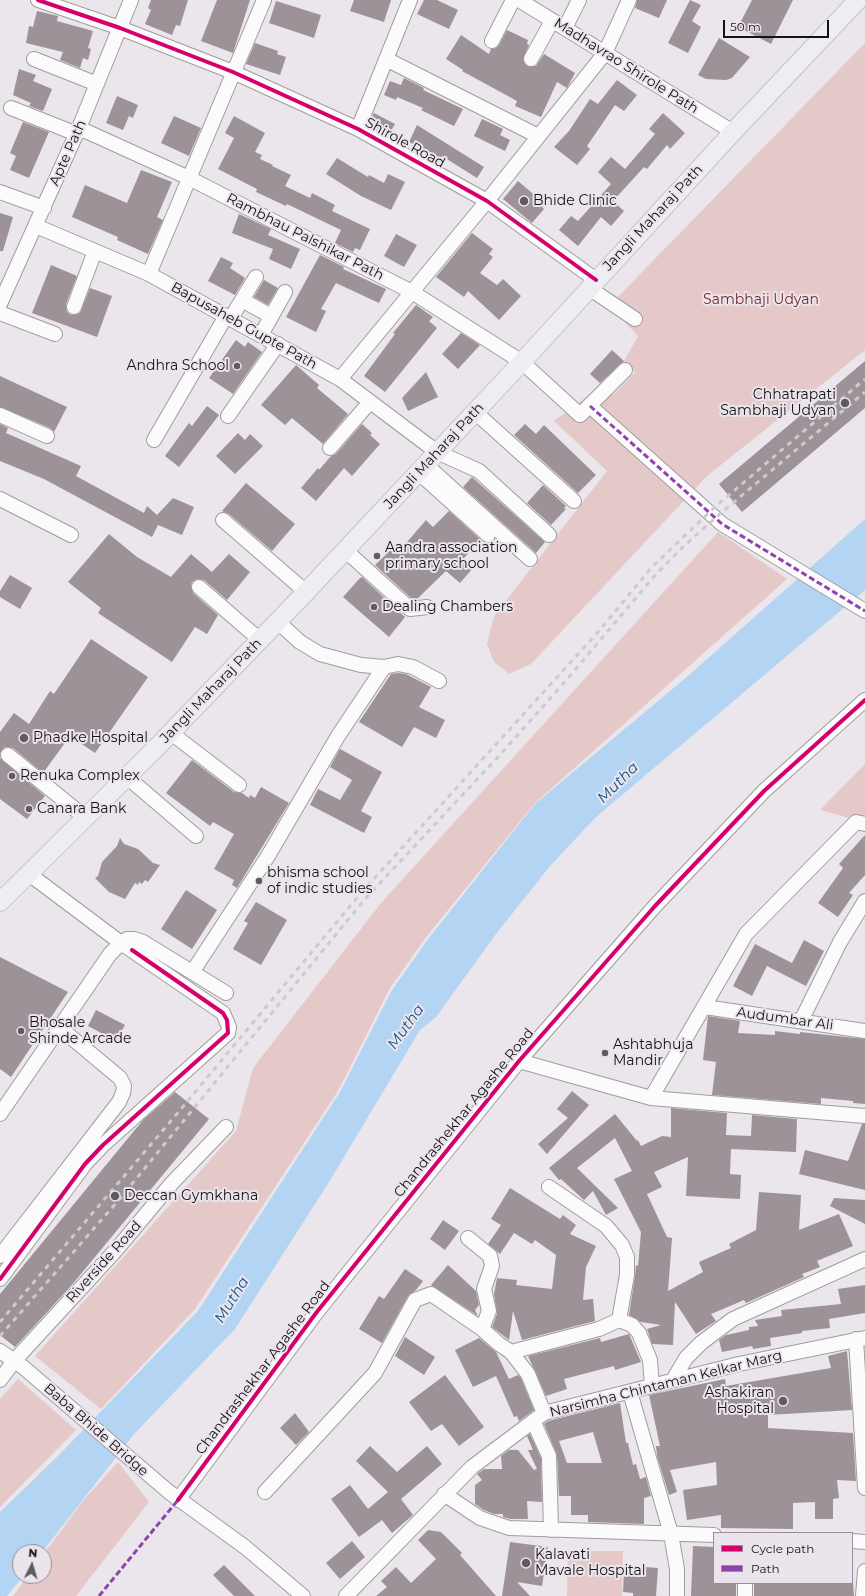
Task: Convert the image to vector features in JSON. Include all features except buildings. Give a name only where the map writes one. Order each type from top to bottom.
[{"type":"main road","name":"Jangli Maharaj Path","points":[[0,902],[86,818],[278,622],[522,362],[733,132],[858,0]]},
{"type":"street","name":"Shirole Road","points":[[38,0],[120,28],[233,72],[358,129],[487,201],[635,319]]},
{"type":"street","name":"Apte Path","points":[[0,304],[4,284],[36,226],[98,84],[131,0]]},
{"type":"street","points":[[149,274],[264,0]]},
{"type":"street","points":[[358,129],[410,0]]},
{"type":"street","points":[[492,41],[513,0]]},
{"type":"street","name":"Madhavrao Shirole Path","points":[[519,0],[733,132]]},
{"type":"street","points":[[565,28],[579,0]]},
{"type":"street","points":[[340,379],[487,201],[605,53],[629,0]]},
{"type":"street","points":[[531,59],[552,20]]},
{"type":"street","points":[[34,59],[98,84]]},
{"type":"street","points":[[386,59],[538,136]]},
{"type":"street","name":"Rambhau Palshikar Path","points":[[11,108],[78,131],[189,178],[412,292],[522,362],[580,416],[590,406]]},
{"type":"street","points":[[0,192],[44,208]]},
{"type":"street","name":"Bapusaheb Gupte Path","points":[[36,226],[149,274],[340,379],[370,402],[427,463]]},
{"type":"street","points":[[74,307],[95,251]]},
{"type":"street","points":[[154,440],[228,317],[242,300],[256,277]]},
{"type":"street","points":[[261,335],[285,292]]},
{"type":"street","points":[[242,300],[271,316]]},
{"type":"street","points":[[0,313],[55,334]]},
{"type":"street","points":[[228,416],[278,344]]},
{"type":"street","points":[[625,370],[590,406],[722,524],[865,611]]},
{"type":"street","points":[[330,448],[370,402]]},
{"type":"street","points":[[475,412],[574,501]]},
{"type":"street","points":[[0,415],[47,436]]},
{"type":"street","points":[[427,463],[488,535]]},
{"type":"street","points":[[427,463],[479,471],[549,535]]},
{"type":"street","points":[[427,463],[530,559]]},
{"type":"street","points":[[0,499],[71,534]]},
{"type":"street","points":[[223,520],[306,592]]},
{"type":"street","points":[[345,550],[410,609],[427,607]]},
{"type":"street","points":[[199,587],[260,640]]},
{"type":"street","points":[[278,622],[300,642],[320,654],[361,665],[384,667],[398,664],[414,667],[439,681]]},
{"type":"street","points":[[193,971],[268,856],[338,736],[384,667]]},
{"type":"street","name":"Chandrashekhar Agashe Road","points":[[173,1496],[316,1313],[519,1061],[654,906],[764,791],[865,700]]},
{"type":"street","points":[[171,732],[239,785]]},
{"type":"street","points":[[8,755],[86,818]]},
{"type":"street","points":[[126,777],[196,836]]},
{"type":"street","points":[[651,1098],[746,934],[856,822],[865,824]]},
{"type":"street","points":[[0,1279],[85,1164],[103,1144],[228,1033],[227,1020],[224,1013],[126,946],[29,874]]},
{"type":"street","points":[[801,1021],[840,942],[865,901]]},
{"type":"street","points":[[126,946],[127,939],[134,939],[143,942],[193,971],[226,993]]},
{"type":"street","points":[[0,1114],[110,954],[126,946]]},
{"type":"street","name":"Audumbar Ali","points":[[705,1007],[865,1031]]},
{"type":"street","points":[[0,1256],[119,1102],[123,1093],[124,1086],[120,1078],[60,1028]]},
{"type":"street","points":[[519,1061],[651,1098],[865,1116]]},
{"type":"street","name":"Riverside Road","points":[[0,1380],[19,1364],[172,1183],[226,1128]]},
{"type":"street","points":[[549,1187],[606,1226],[622,1245],[627,1257],[627,1275],[619,1320]]},
{"type":"street","points":[[468,1238],[490,1256],[492,1266],[484,1289],[489,1311],[482,1329]]},
{"type":"street","points":[[673,1380],[686,1358],[701,1342],[733,1319],[865,1259]]},
{"type":"street","points":[[265,1492],[375,1373],[415,1300],[431,1294],[482,1329],[511,1352],[528,1374],[549,1456],[551,1530]]},
{"type":"street","points":[[511,1352],[599,1329],[619,1320],[632,1325],[639,1333],[650,1360],[652,1386]]},
{"type":"street","points":[[861,1339],[865,1488]]},
{"type":"street","name":"Narsimha Chintaman Kelkar Marg","points":[[346,1596],[472,1466],[538,1417],[673,1380],[861,1339]]},
{"type":"street","name":"Baba Bhide Bridge","points":[[0,1351],[19,1364],[173,1496],[245,1546],[303,1596]]},
{"type":"street","points":[[630,1392],[671,1534],[677,1569],[677,1596]]},
{"type":"street","points":[[444,1494],[480,1518],[509,1528],[713,1535]]},
{"type":"street","points":[[853,1541],[865,1542]]},
{"type":"street","points":[[863,1596],[865,1571]]},
{"type":"street","points":[[745,1584],[745,1596]]},
{"type":"green space","name":"Sambhaji Udyan","points":[[865,43],[865,350],[707,476],[531,664],[509,674],[494,662],[487,644],[494,616],[607,471],[554,421],[602,385],[613,395],[635,372],[624,361],[638,336],[609,306]]},
{"type":"green space","points":[[718,532],[787,579],[535,803],[427,936],[390,988],[338,1091],[195,1309],[101,1409],[35,1356],[236,1131],[253,1068],[381,903]]},
{"type":"green space","points":[[865,764],[865,822],[820,810]]},
{"type":"green space","points":[[18,1379],[76,1430],[0,1507],[0,1399]]},
{"type":"green space","points":[[118,1462],[149,1502],[76,1596],[13,1596],[22,1584],[52,1584],[51,1544],[82,1502]]},
{"type":"green space","points":[[568,1551],[623,1551],[622,1596],[567,1596]]},
{"type":"water","name":"Mutha","points":[[865,519],[865,590],[596,817],[550,866],[496,934],[436,1017],[420,1030],[329,1182],[235,1329],[135,1433],[48,1544],[12,1544],[12,1584],[17,1584],[7,1596],[0,1596],[0,1512],[59,1455],[198,1311],[340,1092],[392,990],[429,938],[535,804],[688,676]]},
{"type":"railway","points":[[0,1322],[176,1115],[361,893],[599,631],[651,568],[716,506],[865,379]]},
{"type":"railway","points":[[0,1336],[118,1201],[365,899],[499,756],[569,677],[657,573],[686,544],[721,513],[865,392]]},
{"type":"marked path","points":[[590,406],[722,524],[865,611]]},
{"type":"marked path","points":[[99,1596],[178,1500]]},
{"type":"cycle path","points":[[38,0],[120,28],[233,72],[358,129],[487,201],[596,280]]},
{"type":"cycle path","points":[[178,1500],[316,1313],[519,1061],[655,906],[764,791],[865,700]]},
{"type":"cycle path","points":[[0,1279],[85,1164],[103,1145],[228,1033],[227,1020],[223,1013],[132,950]]},
{"type":"place","name":"Bhide Clinic","points":[[524,201]]},
{"type":"place","name":"Andhra School","points":[[237,366]]},
{"type":"place","name":"Chhatrapati Sambhaji Udyan","points":[[845,403]]},
{"type":"place","name":"Aandra association primary school","points":[[377,556]]},
{"type":"place","name":"Dealing Chambers","points":[[374,607]]},
{"type":"place","name":"Phadke Hospital","points":[[24,738]]},
{"type":"place","name":"Renuka Complex","points":[[12,776]]},
{"type":"place","name":"Canara Bank","points":[[29,809]]},
{"type":"place","name":"bhisma school of indic studies","points":[[259,881]]},
{"type":"place","name":"Bhosale Shinde Arcade","points":[[21,1031]]},
{"type":"place","name":"Ashtabhuja Mandir","points":[[605,1053]]},
{"type":"place","name":"Deccan Gymkhana","points":[[115,1196]]},
{"type":"place","name":"Ashakiran Hospital","points":[[783,1401]]},
{"type":"place","name":"Kalavati Mavale Hospital","points":[[526,1563]]}]
